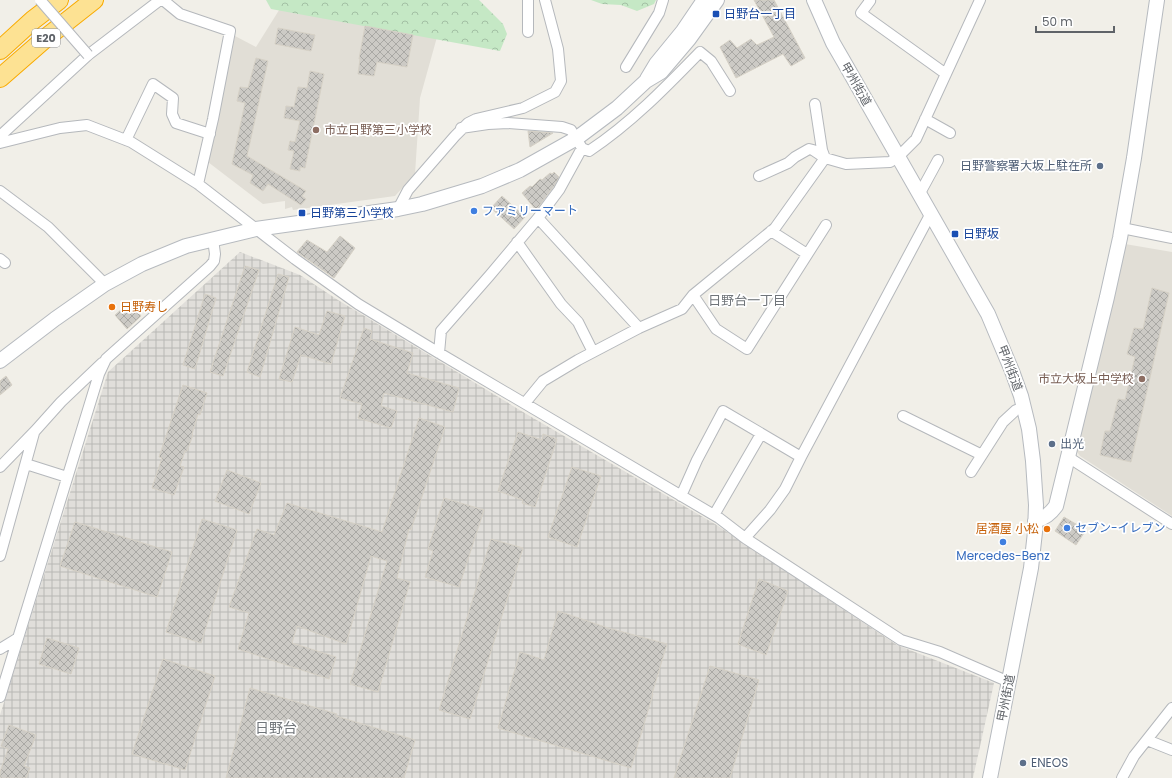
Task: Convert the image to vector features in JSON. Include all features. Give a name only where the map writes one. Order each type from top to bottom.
[{"type":"highway","name":"E20","points":[[0,50],[33,20],[59,0]]},
{"type":"highway","name":"E20","points":[[0,78],[47,36],[94,0]]},
{"type":"street","points":[[40,0],[88,55]]},
{"type":"street","points":[[0,136],[88,55],[161,0],[180,14],[230,31],[210,134],[198,184]]},
{"type":"street","points":[[528,0],[528,32]]},
{"type":"street","points":[[398,209],[408,190],[461,128],[476,119],[523,108],[555,92],[561,81],[558,49],[545,0]]},
{"type":"street","points":[[626,67],[658,13],[663,0]]},
{"type":"street","points":[[646,81],[656,64],[683,31],[704,0]]},
{"type":"street","points":[[0,361],[81,300],[105,284],[127,271],[186,246],[256,229],[398,209],[446,198],[482,186],[580,143],[646,81],[661,72],[689,39],[716,0]]},
{"type":"street","name":"甲州街道","points":[[814,0],[833,43],[988,314],[1012,371],[1024,408],[1033,461],[1036,505],[1035,532],[1031,568],[991,778]]},
{"type":"street","points":[[870,0],[861,13],[946,74]]},
{"type":"street","points":[[759,176],[788,162],[809,149],[814,150],[825,158],[846,164],[890,162],[898,157],[916,139],[980,0]]},
{"type":"street","points":[[1035,521],[1049,515],[1056,506],[1106,304],[1122,228],[1134,158],[1157,0]]},
{"type":"street","points":[[461,128],[508,123],[562,127],[571,130],[580,143],[589,151],[629,121],[664,89],[700,52],[712,61],[730,91]]},
{"type":"street","points":[[126,140],[153,84],[174,98],[172,114],[176,124],[210,134]]},
{"type":"street","points":[[815,104],[822,150],[825,158]]},
{"type":"street","points":[[925,119],[950,133]]},
{"type":"street","points":[[0,143],[60,128],[87,125],[131,142],[198,184],[294,259],[358,304],[714,515],[745,538],[901,640],[940,652],[1009,682]]},
{"type":"street","points":[[439,353],[441,331],[538,218],[559,190],[580,143]]},
{"type":"street","points":[[525,403],[543,381],[578,360],[639,328],[682,310],[693,295],[775,228],[825,158]]},
{"type":"street","points":[[920,193],[938,160]]},
{"type":"street","points":[[0,192],[48,227],[105,284]]},
{"type":"street","points":[[745,538],[770,510],[785,489],[930,215]]},
{"type":"street","points":[[538,218],[639,328]]},
{"type":"street","points":[[693,295],[716,329],[747,349],[826,225]]},
{"type":"street","points":[[1122,228],[1172,238]]},
{"type":"street","points":[[771,231],[807,254]]},
{"type":"street","points":[[0,467],[61,402],[106,359],[210,266],[214,261],[215,254],[213,239]]},
{"type":"street","points":[[517,242],[561,304],[578,322],[593,352]]},
{"type":"street","points":[[0,697],[3,678],[18,638],[99,374],[106,359]]},
{"type":"street","points":[[971,472],[1003,422],[1016,410],[1024,408]]},
{"type":"street","points":[[681,496],[697,460],[724,411],[801,457]]},
{"type":"street","points":[[903,416],[982,454]]},
{"type":"street","points":[[0,556],[35,431]]},
{"type":"street","points":[[714,515],[761,434]]},
{"type":"street","points":[[1068,457],[1172,524]]},
{"type":"street","points":[[26,464],[67,477]]},
{"type":"street","points":[[0,649],[18,638]]},
{"type":"street","points":[[1122,778],[1134,756],[1172,708]]},
{"type":"street","points":[[1147,740],[1172,750]]},
{"type":"shaded area","name":"市立日野第三小学校","points":[[281,7],[437,37],[420,98],[415,174],[395,196],[293,210],[292,207],[285,209],[285,201],[263,204],[208,162],[235,36],[256,47]]},
{"type":"shaded area","points":[[1125,244],[1172,252],[1172,516],[1080,456],[1075,449]]},
{"type":"shaded area","points":[[240,252],[300,275],[338,300],[528,415],[715,524],[897,645],[994,683],[973,778],[0,778],[0,715],[108,372]]},
{"type":"green space","points":[[266,0],[479,0],[503,24],[507,34],[500,51],[271,9]]},
{"type":"green space","points":[[591,0],[656,0],[654,4],[637,11],[621,5],[602,4]]},
{"type":"building","points":[[754,0],[774,0],[805,58],[791,66],[783,54],[736,78],[720,47],[730,40],[737,48],[751,39],[757,45],[774,37]]},
{"type":"building","points":[[365,26],[413,35],[407,67],[377,62],[374,76],[358,74]]},
{"type":"building","points":[[278,28],[315,35],[311,51],[275,44]]},
{"type":"building","points":[[256,58],[268,61],[247,156],[306,191],[302,196],[306,199],[301,205],[268,184],[263,191],[250,183],[253,175],[232,164],[245,103],[237,101],[240,87],[248,88]]},
{"type":"building","points":[[310,71],[324,74],[305,168],[300,167],[300,171],[290,169],[294,151],[288,150],[290,141],[295,142],[300,121],[284,118],[286,106],[294,107],[298,87],[307,88]]},
{"type":"building","points":[[528,131],[553,133],[530,147]]},
{"type":"building","points":[[554,172],[559,177],[536,210],[522,193],[530,186],[532,187],[540,179],[542,180],[550,173],[552,174]]},
{"type":"building","points":[[502,196],[525,217],[514,229],[491,208]]},
{"type":"building","points":[[340,236],[355,248],[334,278],[297,252],[307,240],[327,252]]},
{"type":"building","points":[[245,266],[259,270],[223,376],[210,372]]},
{"type":"building","points":[[278,274],[289,277],[260,377],[247,372]]},
{"type":"building","points":[[1152,288],[1169,293],[1131,462],[1100,455],[1105,431],[1110,431],[1118,399],[1125,400],[1135,357],[1127,354],[1134,328],[1143,329]]},
{"type":"building","points":[[205,294],[216,298],[195,369],[183,365]]},
{"type":"building","points":[[130,302],[141,316],[127,329],[115,315]]},
{"type":"building","points":[[327,311],[345,316],[331,364],[301,355],[292,382],[279,379],[295,327],[319,335]]},
{"type":"building","points":[[364,328],[372,331],[370,339],[413,353],[407,373],[459,388],[453,412],[384,393],[381,406],[397,411],[391,428],[358,418],[362,404],[340,398]]},
{"type":"building","points":[[6,376],[12,385],[0,395],[0,381]]},
{"type":"building","points":[[183,385],[207,393],[200,415],[198,414],[192,434],[193,435],[180,466],[184,467],[174,495],[152,488],[162,458],[159,457]]},
{"type":"building","points":[[419,418],[445,427],[411,530],[409,529],[397,578],[410,582],[378,692],[350,684],[387,561],[371,556],[346,644],[297,626],[292,643],[336,657],[329,679],[238,649],[249,613],[229,607],[257,529],[274,535],[287,503],[382,532]]},
{"type":"building","points":[[518,432],[542,440],[543,434],[557,439],[535,507],[522,503],[523,500],[498,491]]},
{"type":"building","points":[[572,467],[601,476],[577,547],[548,537]]},
{"type":"building","points":[[227,470],[261,483],[249,514],[215,501]]},
{"type":"building","points":[[444,498],[484,510],[459,587],[425,577],[433,551],[428,549]]},
{"type":"building","points":[[1064,517],[1086,530],[1076,545],[1055,531]]},
{"type":"building","points":[[202,519],[237,530],[201,643],[166,632]]},
{"type":"building","points":[[75,522],[172,552],[157,597],[60,566]]},
{"type":"building","points":[[491,539],[523,548],[470,719],[439,710]]},
{"type":"building","points":[[759,579],[788,591],[766,655],[738,644]]},
{"type":"building","points":[[558,611],[611,629],[667,644],[631,768],[498,728],[520,652],[544,660]]},
{"type":"building","points":[[47,638],[79,648],[71,674],[39,664]]},
{"type":"building","points":[[163,659],[215,676],[185,770],[132,754]]},
{"type":"building","points":[[710,666],[759,680],[730,778],[674,778]]},
{"type":"building","points":[[250,688],[337,714],[336,716],[415,740],[404,778],[226,778]]},
{"type":"building","points":[[9,725],[36,735],[24,766],[30,768],[26,778],[0,778],[0,772],[8,749],[1,746]]},
{"type":"place","name":"日野台一丁目","points":[[716,14]]},
{"type":"place","name":"市立日野第三小学校","points":[[316,130]]},
{"type":"place","name":"日野警察署大坂上駐在所","points":[[1100,166]]},
{"type":"place","name":"ファミリーマート","points":[[474,211]]},
{"type":"place","name":"日野第三小学校","points":[[302,213]]},
{"type":"place","name":"日野坂","points":[[955,234]]},
{"type":"place","name":"日野寿し","points":[[112,307]]},
{"type":"place","name":"市立大坂上中学校","points":[[1142,379]]},
{"type":"place","name":"出光","points":[[1052,444]]},
{"type":"place","name":"セブン-イレブン","points":[[1067,528]]},
{"type":"place","name":"居酒屋 小松","points":[[1047,529]]},
{"type":"place","name":"Mercedes-Benz","points":[[1003,542]]},
{"type":"place","name":"ENEOS","points":[[1023,763]]},
{"type":"district","name":"日野台一丁目","points":[[747,300]]},
{"type":"district","name":"日野台","points":[[276,728]]}]
